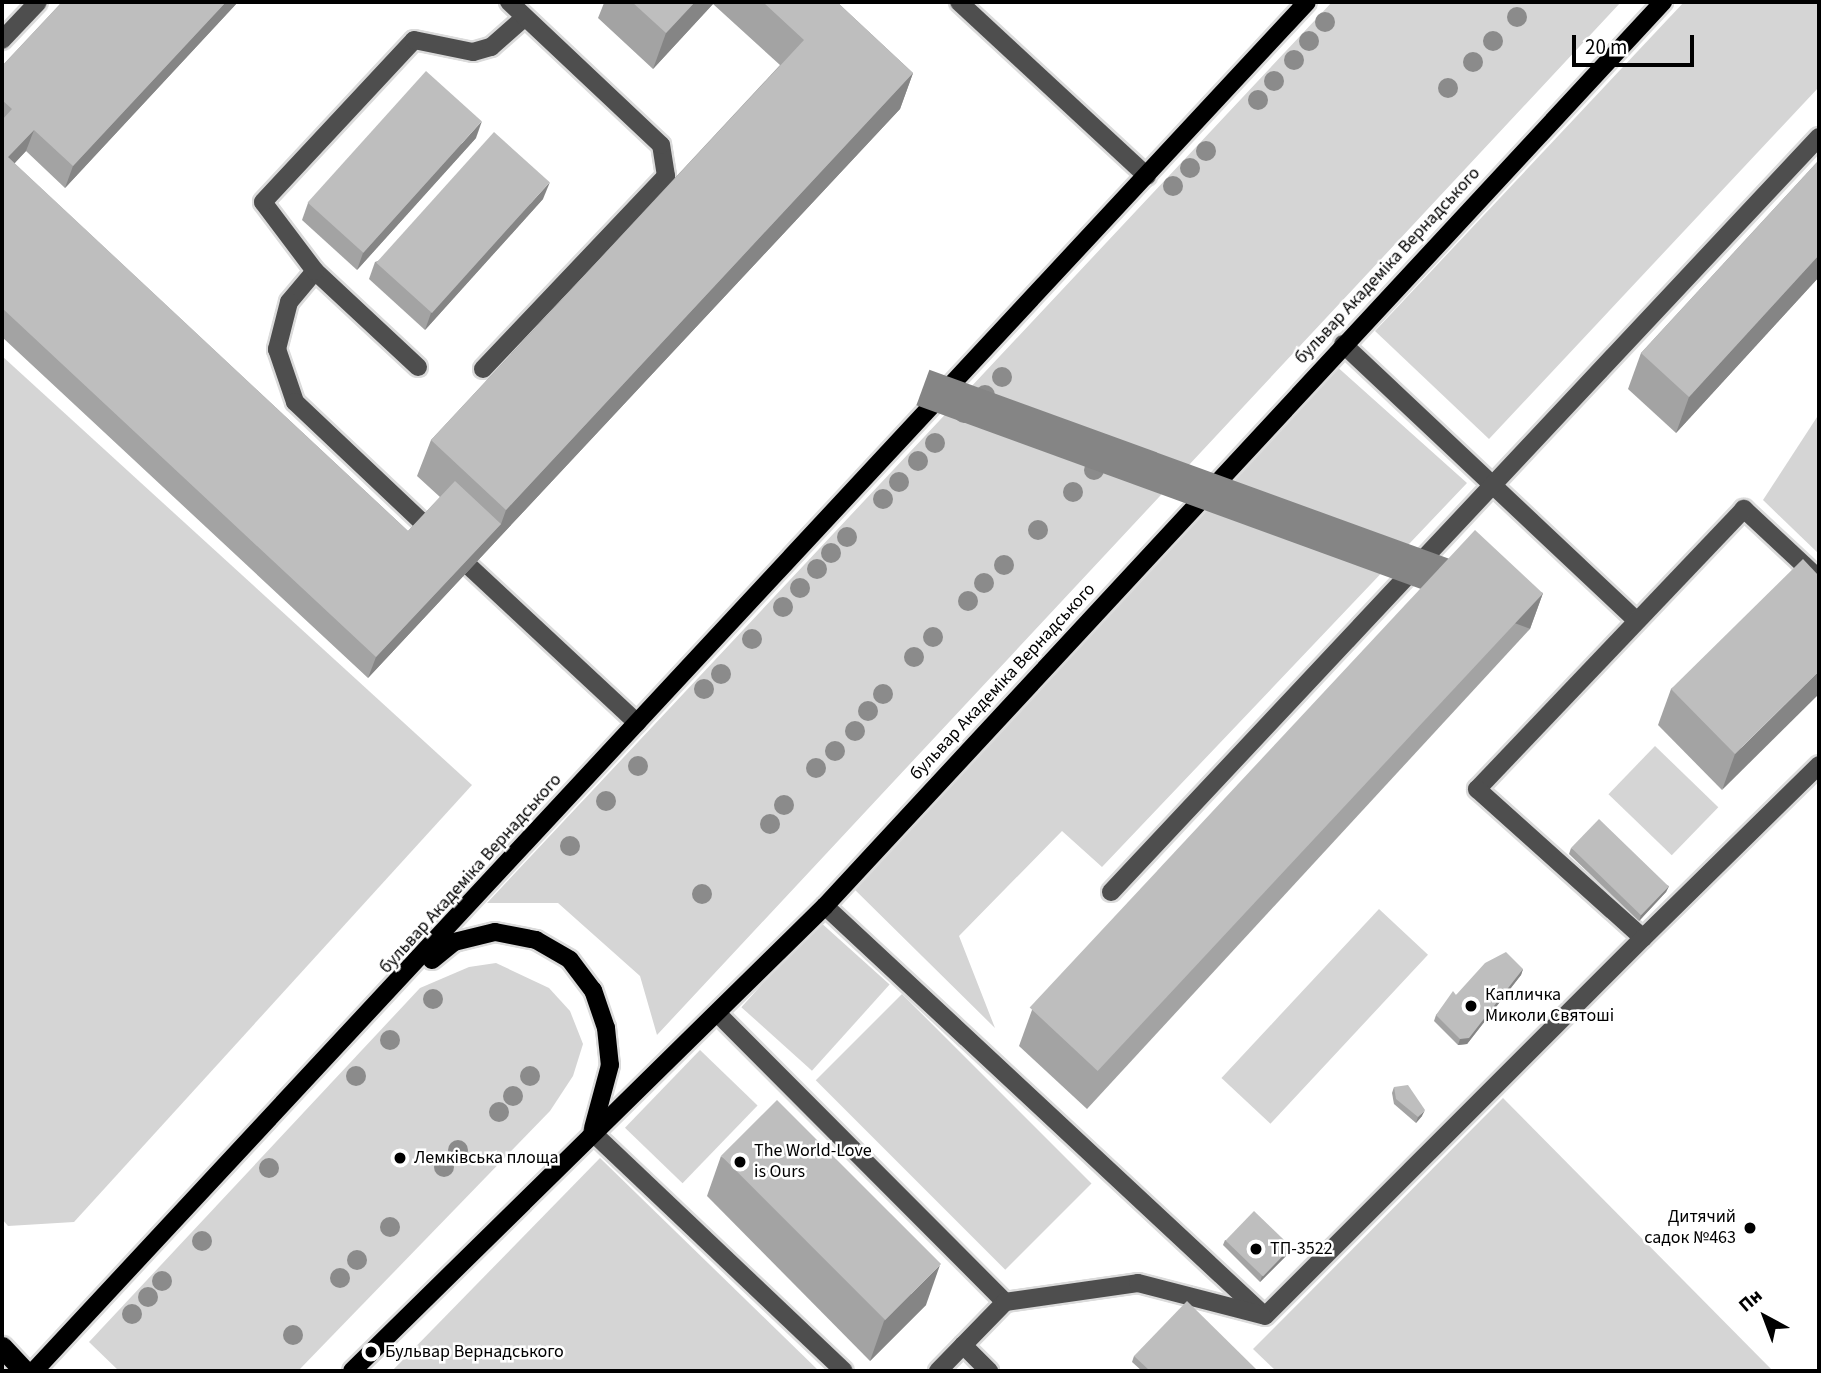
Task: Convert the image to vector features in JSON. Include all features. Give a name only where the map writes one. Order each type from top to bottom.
[{"type":"highway","points":[[2,1347],[24,1371]]},
{"type":"main road","name":"бульвар Академіка Вернадського","points":[[34,1371],[393,992],[637,723],[1307,2]]},
{"type":"main road","name":"бульвар Академіка Вернадського","points":[[352,1371],[592,1132],[719,1015],[825,906],[1343,344],[1663,2]]},
{"type":"main road","points":[[393,992],[454,942],[495,932],[536,940],[570,960],[593,990],[607,1027],[610,1065],[592,1132]]},
{"type":"lane","points":[[2,40],[38,2]]},
{"type":"lane","points":[[483,369],[666,176],[660,145],[509,2]]},
{"type":"lane","points":[[959,2],[1147,176]]},
{"type":"lane","points":[[418,367],[314,271],[263,202],[414,40],[473,52],[491,47],[524,17]]},
{"type":"lane","points":[[1111,892],[1819,137]]},
{"type":"lane","points":[[314,271],[289,303],[277,349],[295,402],[425,526]]},
{"type":"lane","points":[[1343,344],[1636,620]]},
{"type":"lane","points":[[1643,938],[1477,789],[1744,509],[1819,579]]},
{"type":"lane","points":[[471,568],[637,723]]},
{"type":"lane","points":[[1265,1316],[1819,765]]},
{"type":"lane","points":[[825,906],[1265,1316]]},
{"type":"lane","points":[[719,1015],[1004,1302]]},
{"type":"lane","points":[[592,1132],[844,1371]]},
{"type":"lane","points":[[938,1371],[1004,1302],[1138,1283],[1265,1316]]},
{"type":"lane","points":[[963,1345],[989,1371]]},
{"type":"shaded area","points":[[1332,2],[1621,2],[657,1035],[640,976],[558,903],[487,903]]},
{"type":"shaded area","points":[[1684,2],[1819,2],[1819,87],[1489,439],[1375,331]]},
{"type":"shaded area","points":[[2,356],[472,785],[74,1222],[8,1226],[2,1219]]},
{"type":"shaded area","points":[[1334,364],[1467,483],[1102,867],[1062,831],[959,936],[995,1028],[849,884]]},
{"type":"shaded area","points":[[1819,414],[1819,554],[1763,500]]},
{"type":"shaded area","points":[[1655,746],[1718,807],[1672,855],[1608,794]]},
{"type":"shaded area","points":[[1379,909],[1428,955],[1270,1124],[1221,1078]]},
{"type":"shaded area","points":[[819,921],[890,985],[812,1071],[741,1007]]},
{"type":"shaded area","name":"Лемківська площа","points":[[496,963],[549,988],[570,1011],[583,1044],[573,1076],[550,1111],[298,1371],[119,1371],[89,1342],[420,988],[469,967]]},
{"type":"shaded area","points":[[902,994],[1092,1184],[1005,1270],[816,1080]]},
{"type":"shaded area","points":[[700,1050],[758,1106],[683,1183],[625,1128]]},
{"type":"shaded area","points":[[1503,1098],[1773,1371],[1276,1371],[1253,1349]]},
{"type":"shaded area","points":[[600,1158],[819,1371],[392,1371]]},
{"type":"building","points":[[62,2],[226,2],[73,166],[34,130],[8,157],[408,531],[455,481],[501,524],[376,657],[2,308],[2,120],[12,109],[2,100],[2,66]]},
{"type":"building","points":[[632,2],[695,2],[666,33]]},
{"type":"building","points":[[763,2],[837,2],[913,73],[506,510],[431,440],[804,40]]},
{"type":"building","points":[[426,71],[482,121],[363,253],[308,203]]},
{"type":"building","points":[[494,132],[550,182],[432,313],[376,263]]},
{"type":"building","points":[[1819,160],[1819,255],[1689,397],[1641,353]]},
{"type":"building","points":[[1475,530],[1543,593],[1098,1071],[1030,1008]]},
{"type":"building","points":[[1803,559],[1819,576],[1819,671],[1735,754],[1671,689]]},
{"type":"building","points":[[1599,819],[1669,886],[1641,915],[1571,848]]},
{"type":"building","name":"Капличка Миколи Святоші","points":[[1506,952],[1523,969],[1469,1038],[1460,1039],[1436,1015],[1453,991],[1456,995],[1485,963]]},
{"type":"building","points":[[1408,1085],[1425,1110],[1418,1117],[1396,1099],[1394,1087]]},
{"type":"building","points":[[777,1100],[941,1264],[885,1320],[721,1156]]},
{"type":"building","name":"ТП-3522","points":[[1254,1211],[1291,1247],[1263,1277],[1226,1240]]},
{"type":"building","points":[[1187,1301],[1258,1371],[1150,1371],[1134,1356]]},
{"type":"place","name":"Капличка Миколи Святоші","points":[[1471,1006]]},
{"type":"place","name":"Лемківська площа","points":[[400,1158]]},
{"type":"place","name":"The World-Love is Ours","points":[[740,1162]]},
{"type":"place","name":"Дитячий садок №463","points":[[1750,1228]]},
{"type":"place","name":"ТП-3522","points":[[1256,1249]]},
{"type":"place","name":"Бульвар Вернадського","points":[[371,1352]]}]
